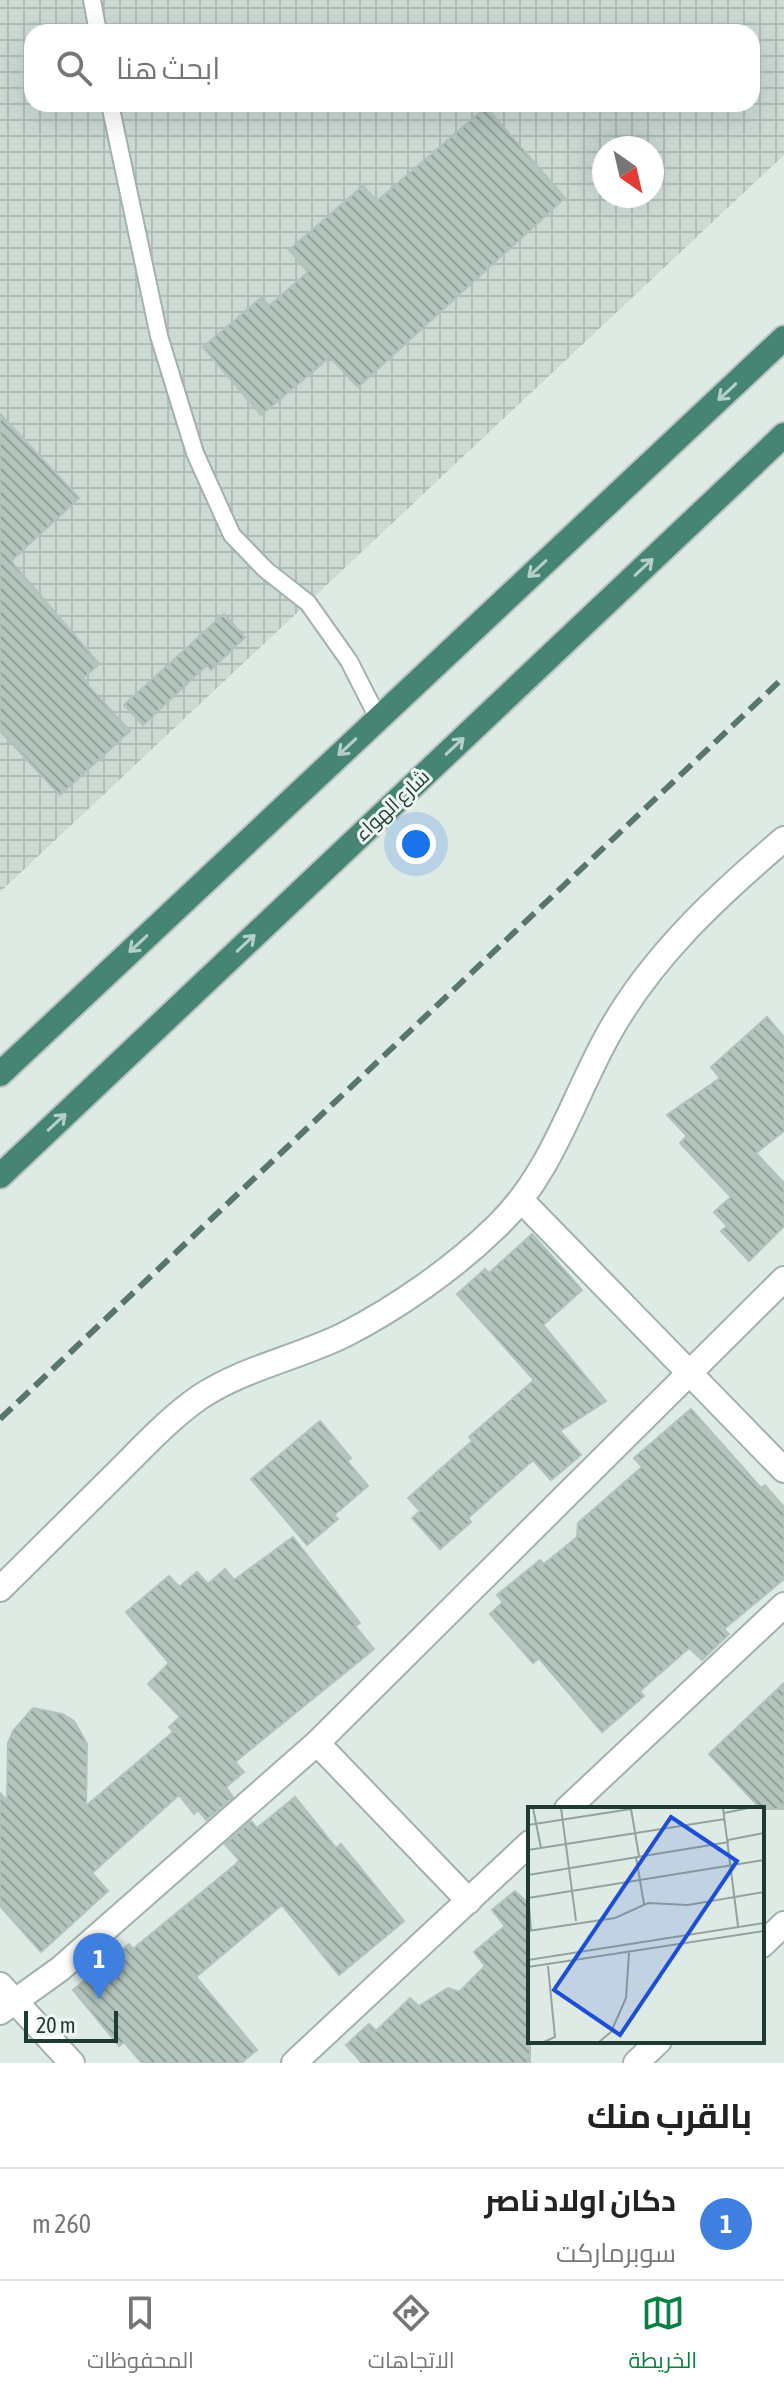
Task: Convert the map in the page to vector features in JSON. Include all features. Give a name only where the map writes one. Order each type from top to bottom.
[{"type":"highway","points":[[0,1074],[784,338]]},
{"type":"highway","name":"شارع الهواء","points":[[0,1176],[784,435]]},
{"type":"street","points":[[0,1589],[161,1430],[200,1397],[245,1373],[346,1334],[428,1282],[494,1229],[522,1201],[546,1163],[608,1035],[643,979],[688,927],[784,839]]},
{"type":"street","points":[[522,1201],[690,1370],[784,1470]]},
{"type":"street","points":[[72,2063],[4,1999],[60,1969],[257,1792],[317,1743],[784,1279]]},
{"type":"street","points":[[569,1807],[784,1605]]},
{"type":"street","points":[[317,1743],[469,1901]]},
{"type":"street","points":[[294,2063],[528,1845]]},
{"type":"street","points":[[764,1943],[784,1924]]},
{"type":"street","points":[[636,2063],[657,2043]]},
{"type":"lane","points":[[92,0],[96,24]]},
{"type":"lane","points":[[112,112],[159,336],[195,453],[232,535],[266,570],[308,603],[349,661],[378,718]]},
{"type":"shaded area","points":[[0,0],[784,0],[784,155],[0,892]]},
{"type":"building","points":[[480,112],[490,112],[565,198],[358,387],[330,357],[261,415],[203,347],[262,297],[269,306],[308,272],[289,250],[363,186],[377,201]]},
{"type":"building","points":[[0,414],[79,498],[11,561],[99,664],[82,679],[130,731],[60,795],[0,731]]},
{"type":"building","points":[[224,614],[245,637],[211,670],[207,665],[143,725],[124,705]]},
{"type":"building","points":[[767,1017],[784,1037],[784,1131],[756,1153],[784,1183],[784,1226],[749,1261],[721,1231],[727,1226],[714,1212],[731,1197],[680,1143],[687,1136],[667,1115],[720,1078],[711,1067]]},
{"type":"building","points":[[532,1234],[582,1290],[543,1325],[606,1401],[560,1431],[581,1455],[551,1480],[533,1460],[468,1518],[471,1522],[440,1549],[412,1518],[420,1511],[408,1498],[472,1441],[469,1437],[534,1380],[457,1294],[485,1269],[489,1273]]},
{"type":"building","points":[[691,1409],[761,1488],[765,1485],[784,1507],[784,1579],[724,1629],[729,1634],[702,1660],[689,1648],[640,1691],[644,1696],[602,1732],[539,1658],[533,1663],[490,1614],[503,1602],[497,1595],[540,1560],[544,1564],[577,1537],[578,1523],[642,1467],[634,1458]]},
{"type":"building","points":[[320,1421],[351,1458],[347,1461],[368,1486],[334,1515],[338,1519],[307,1545],[251,1479]]},
{"type":"building","points":[[293,1537],[360,1623],[355,1626],[374,1649],[235,1762],[244,1772],[226,1787],[233,1797],[206,1820],[198,1810],[194,1814],[179,1795],[92,1873],[108,1891],[41,1952],[0,1906],[0,1793],[7,1801],[8,1743],[13,1731],[33,1708],[62,1714],[74,1721],[87,1744],[86,1806],[173,1732],[169,1727],[180,1717],[148,1684],[169,1663],[126,1612],[169,1576],[179,1587],[197,1572],[208,1584],[225,1569],[234,1580]]},
{"type":"building","points":[[784,1683],[784,1809],[759,1807],[709,1754]]},
{"type":"building","points":[[295,1797],[336,1848],[341,1844],[404,1921],[339,1975],[282,1905],[196,1977],[257,2050],[241,2063],[142,2063],[124,2042],[119,2046],[73,1990],[129,1944],[133,1949],[236,1864],[239,1860],[225,1844],[251,1821],[257,1828]]},
{"type":"building","points":[[515,1891],[528,1903],[530,2063],[362,2063],[346,2045],[369,2024],[376,2031],[410,1998],[419,2006],[448,1988],[459,1992],[485,1966],[474,1952],[505,1926],[492,1910]]},
{"type":"railway","points":[[0,1419],[784,677]]},
{"type":"place","name":"دكان اولاد ناصر","points":[[99,1999]]}]
